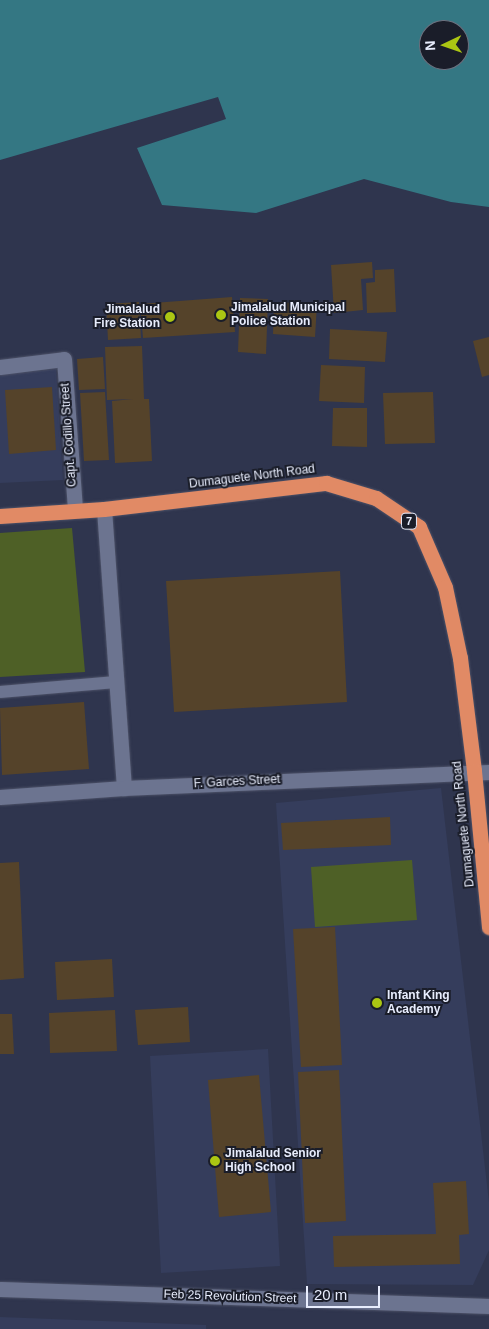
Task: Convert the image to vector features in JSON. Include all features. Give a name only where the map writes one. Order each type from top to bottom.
[{"type":"highway","name":"Dumaguete North Road","points":[[0,516],[104,509],[326,483],[376,498],[419,527],[444,587],[482,771],[489,927]]},
{"type":"street","name":"Capt. Codillo Street","points":[[0,367],[64,360],[75,510]]},
{"type":"street","points":[[104,509],[124,788]]},
{"type":"street","name":"F. Garces Street","points":[[0,797],[124,788],[482,771]]},
{"type":"street","name":"Feb 25 Revolution Street","points":[[0,1289],[489,1306]]},
{"type":"lane","points":[[0,692],[116,682]]},
{"type":"shaded area","points":[[0,0],[489,0],[489,207],[451,202],[364,179],[256,213],[162,205],[137,148],[226,119],[218,97],[0,160]]},
{"type":"shaded area","points":[[56,369],[63,480],[0,483],[0,375]]},
{"type":"shaded area","points":[[72,528],[85,672],[0,677],[0,533]]},
{"type":"shaded area","name":"Infant King Academy","points":[[441,788],[489,1202],[489,1250],[473,1285],[307,1284],[276,803]]},
{"type":"shaded area","points":[[412,860],[417,920],[315,927],[311,867]]},
{"type":"shaded area","name":"Jimalalud Senior High School","points":[[268,1049],[280,1266],[161,1273],[150,1056]]},
{"type":"shaded area","points":[[0,1317],[206,1325],[206,1329],[0,1329]]},
{"type":"building","points":[[372,262],[373,278],[361,279],[363,310],[334,313],[331,265]]},
{"type":"building","points":[[394,269],[396,312],[367,313],[366,283],[375,282],[375,270]]},
{"type":"building","points":[[232,297],[235,332],[143,338],[140,304]]},
{"type":"building","points":[[240,298],[268,299],[266,354],[238,352]]},
{"type":"building","points":[[139,302],[141,338],[108,340],[106,304]]},
{"type":"building","points":[[274,302],[317,304],[315,337],[273,334]]},
{"type":"building","points":[[330,329],[387,332],[385,362],[329,359]]},
{"type":"building","points":[[489,337],[489,375],[482,377],[473,341]]},
{"type":"building","points":[[142,346],[144,399],[149,399],[152,461],[115,463],[112,401],[133,399],[107,400],[105,347]]},
{"type":"building","points":[[103,357],[105,389],[79,390],[77,359]]},
{"type":"building","points":[[321,365],[365,367],[364,403],[319,401]]},
{"type":"building","points":[[52,387],[56,450],[9,454],[5,390]]},
{"type":"building","points":[[105,392],[109,460],[84,461],[80,393]]},
{"type":"building","points":[[433,392],[435,443],[385,444],[383,393]]},
{"type":"building","points":[[333,408],[367,408],[367,447],[332,446]]},
{"type":"building","points":[[340,571],[347,702],[174,712],[166,581]]},
{"type":"building","points":[[84,702],[89,769],[2,775],[0,708]]},
{"type":"building","points":[[390,817],[391,845],[283,850],[281,823]]},
{"type":"building","points":[[19,862],[24,978],[0,980],[0,863]]},
{"type":"building","points":[[335,927],[342,1065],[301,1067],[293,929]]},
{"type":"building","points":[[112,959],[114,997],[57,1000],[55,962]]},
{"type":"building","points":[[188,1007],[190,1042],[138,1045],[135,1010]]},
{"type":"building","points":[[115,1010],[117,1051],[50,1053],[49,1013]]},
{"type":"building","points":[[0,1014],[12,1014],[14,1054],[0,1054]]},
{"type":"building","points":[[339,1070],[346,1221],[305,1223],[298,1072]]},
{"type":"building","points":[[259,1075],[271,1212],[219,1217],[208,1080]]},
{"type":"building","points":[[466,1181],[469,1234],[459,1235],[460,1264],[334,1267],[333,1236],[436,1234],[433,1183]]},
{"type":"place","name":"Jimalalud Municipal Police Station","points":[[221,315]]},
{"type":"place","name":"Jimalalud Fire Station","points":[[170,317]]},
{"type":"place","name":"Infant King Academy","points":[[377,1003]]},
{"type":"place","name":"Jimalalud Senior High School","points":[[215,1161]]}]
